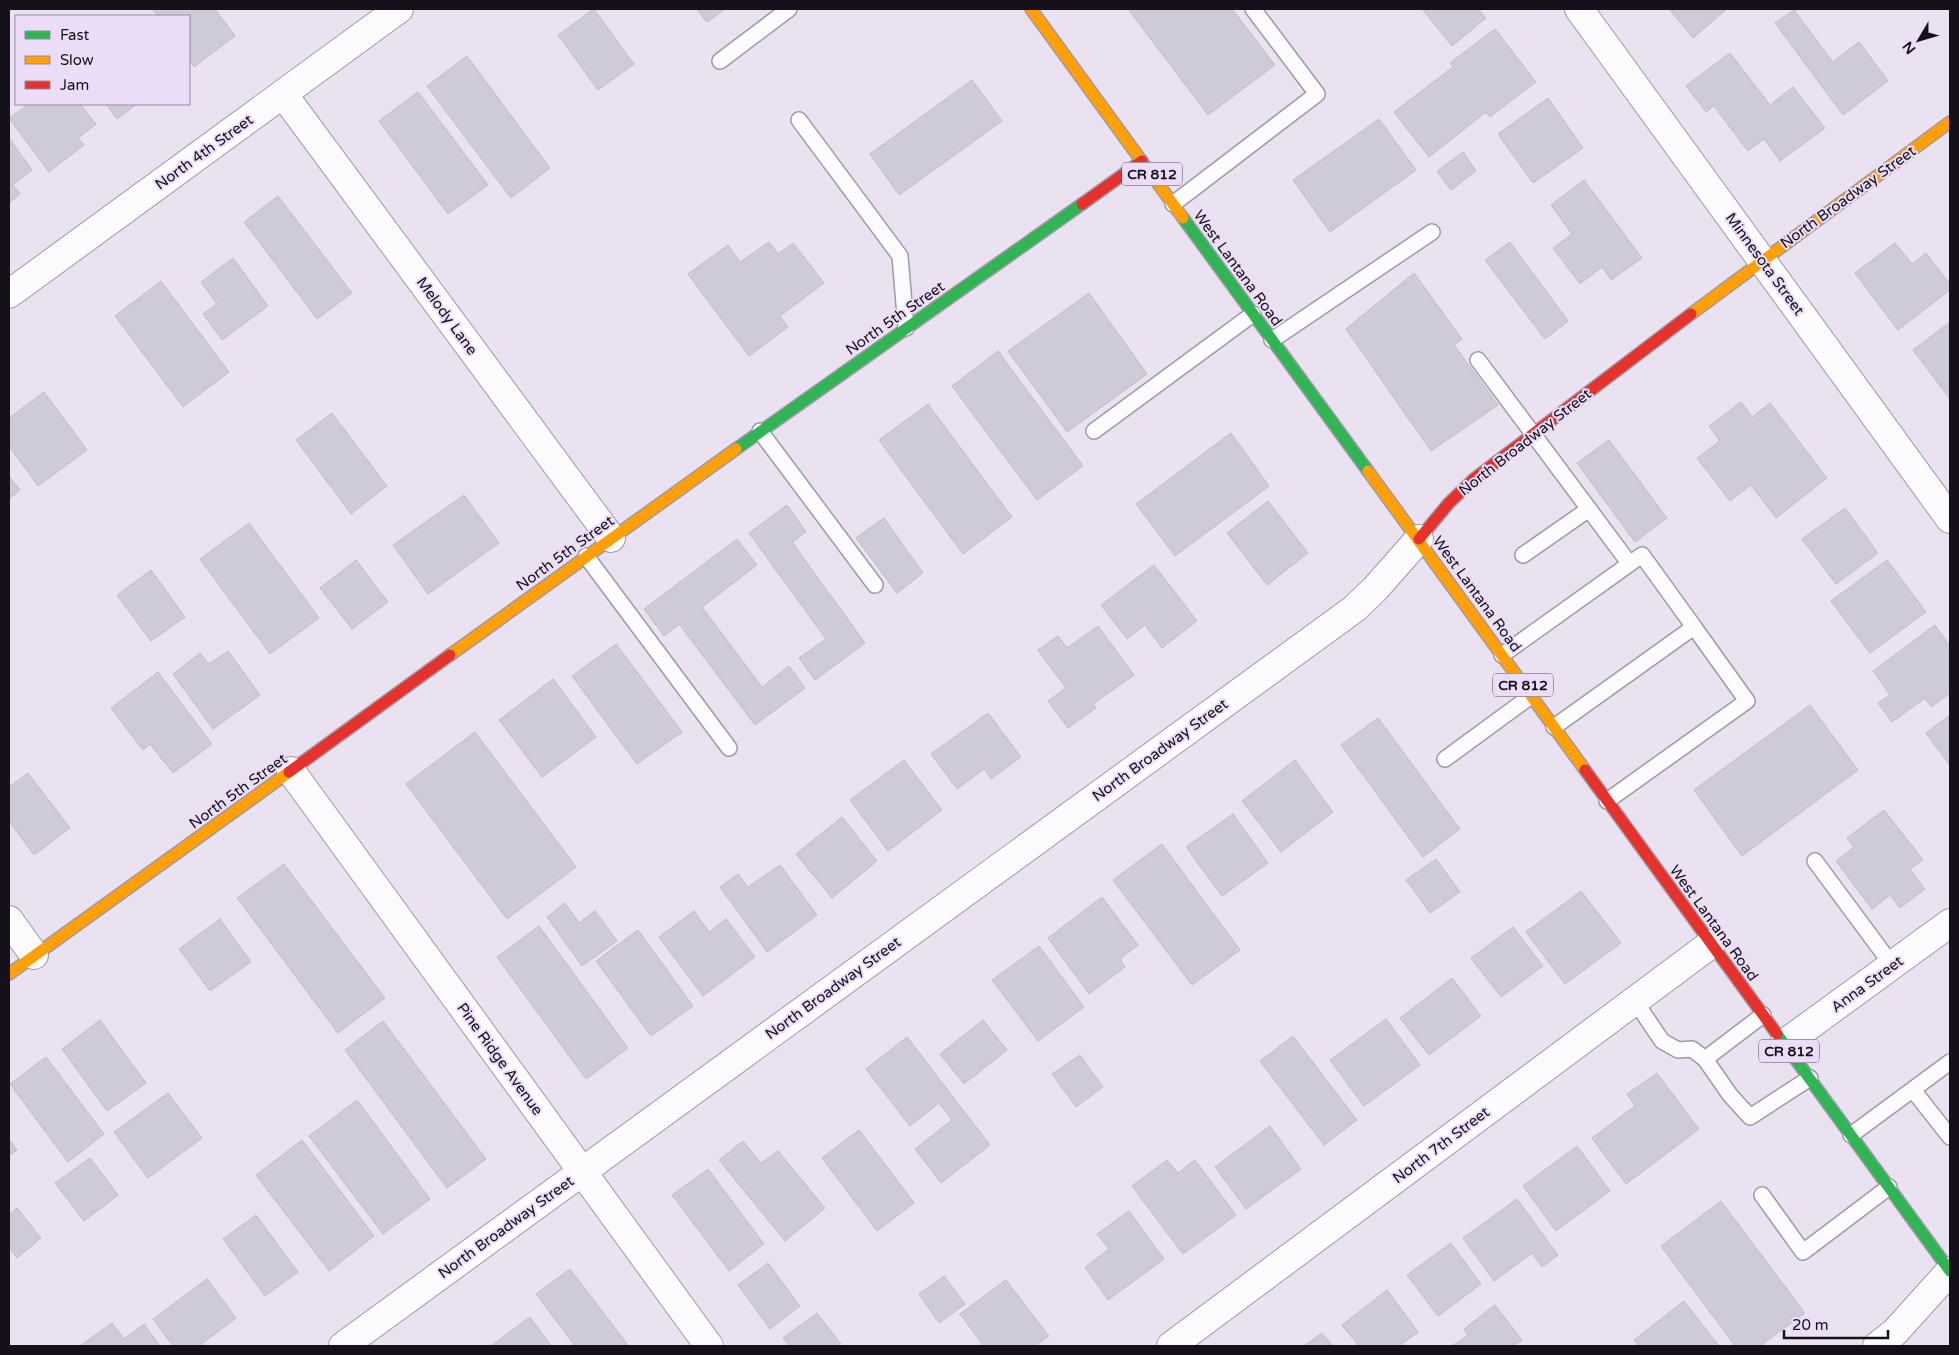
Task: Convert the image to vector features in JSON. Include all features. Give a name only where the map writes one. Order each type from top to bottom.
[{"type":"street","name":"West Lantana Road","points":[[1032,9],[1950,1271]]},
{"type":"street","name":"Minnesota Street","points":[[1579,9],[1950,519]]},
{"type":"street","name":"North 4th Street","points":[[9,294],[283,94],[381,14]]},
{"type":"street","name":"Melody Lane","points":[[283,94],[611,538]]},
{"type":"street","name":"North Broadway Street","points":[[342,1346],[1354,609],[1375,589],[1449,503],[1468,485],[1762,260],[1950,122]]},
{"type":"street","name":"North 5th Street","points":[[9,974],[611,538],[1142,161]]},
{"type":"street","name":"Pine Ridge Avenue","points":[[291,771],[709,1346]]},
{"type":"street","points":[[9,920],[34,955]]},
{"type":"street","name":"Anna Street","points":[[1784,1044],[1950,923]]},
{"type":"street","name":"North 7th Street","points":[[1185,1342],[1711,944]]},
{"type":"street","points":[[1877,1346],[1895,1332],[1950,1271]]},
{"type":"lane","points":[[720,61],[789,9]]},
{"type":"lane","points":[[1173,204],[1317,94],[1252,9]]},
{"type":"lane","points":[[799,120],[900,256],[906,328]]},
{"type":"lane","points":[[1272,340],[1432,232]]},
{"type":"lane","points":[[1094,431],[1253,314]]},
{"type":"lane","points":[[1478,360],[1629,563]]},
{"type":"lane","points":[[760,432],[875,585]]},
{"type":"lane","points":[[1523,555],[1589,509]]},
{"type":"lane","points":[[1502,655],[1642,555],[1694,627],[1747,701],[1607,801]]},
{"type":"lane","points":[[586,556],[729,748]]},
{"type":"lane","points":[[1554,727],[1694,627]]},
{"type":"lane","points":[[1445,759],[1531,696]]},
{"type":"lane","points":[[1815,861],[1892,966]]},
{"type":"lane","points":[[1635,1001],[1662,1041],[1678,1050],[1692,1049],[1705,1059],[1730,1095],[1750,1117],[1810,1078]]},
{"type":"lane","points":[[1705,1059],[1763,1015]]},
{"type":"lane","points":[[1851,1135],[1950,1062]]},
{"type":"lane","points":[[1913,1090],[1950,1137]]},
{"type":"lane","points":[[1762,1194],[1803,1252],[1889,1187]]},
{"type":"building","points":[[152,9],[215,9],[235,36],[194,67],[190,61],[190,15],[157,15]]},
{"type":"building","points":[[594,9],[634,64],[598,90],[558,35]]},
{"type":"building","points":[[697,9],[725,9],[707,22]]},
{"type":"building","points":[[1128,9],[1232,9],[1275,65],[1208,115]]},
{"type":"building","points":[[1422,9],[1478,9],[1486,18],[1452,46]]},
{"type":"building","points":[[1669,9],[1727,9],[1693,38]]},
{"type":"building","points":[[1794,10],[1833,62],[1859,42],[1888,81],[1843,115],[1775,23]]},
{"type":"building","points":[[1495,29],[1536,82],[1490,117],[1486,112],[1429,157],[1394,112],[1453,67],[1450,63]]},
{"type":"building","points":[[1730,53],[1770,105],[1793,87],[1825,128],[1780,161],[1764,139],[1748,151],[1714,106],[1706,112],[1686,86]]},
{"type":"building","points":[[467,56],[550,168],[511,198],[427,86]]},
{"type":"building","points":[[972,80],[1002,121],[899,195],[870,154]]},
{"type":"building","points":[[418,92],[488,185],[448,214],[379,121]]},
{"type":"building","points":[[1548,98],[1583,148],[1533,183],[1498,134]]},
{"type":"building","points":[[28,105],[81,105],[96,124],[78,138],[84,145],[49,172],[9,118]]},
{"type":"building","points":[[107,105],[136,105],[117,119]]},
{"type":"building","points":[[1379,119],[1416,170],[1330,232],[1293,180]]},
{"type":"building","points":[[9,138],[32,170],[13,185],[20,194],[9,203]]},
{"type":"building","points":[[1463,152],[1476,171],[1451,190],[1437,171]]},
{"type":"building","points":[[1584,180],[1642,258],[1611,280],[1602,267],[1580,284],[1553,248],[1572,234],[1551,205]]},
{"type":"building","points":[[278,196],[352,293],[317,319],[244,222]]},
{"type":"building","points":[[769,242],[778,254],[793,243],[824,283],[780,316],[788,327],[749,356],[688,274],[728,245],[740,262]]},
{"type":"building","points":[[1510,242],[1568,321],[1545,339],[1485,260]]},
{"type":"building","points":[[1895,243],[1912,264],[1926,253],[1950,284],[1950,290],[1898,330],[1855,273]]},
{"type":"building","points":[[233,258],[268,306],[222,340],[203,314],[217,304],[201,282]]},
{"type":"building","points":[[1414,273],[1462,339],[1454,345],[1498,405],[1431,451],[1346,329]]},
{"type":"building","points":[[161,281],[229,372],[183,407],[115,316]]},
{"type":"building","points":[[1089,293],[1147,374],[1067,432],[1008,351]]},
{"type":"building","points":[[1950,322],[1950,399],[1913,350]]},
{"type":"building","points":[[998,351],[1083,466],[1037,500],[952,386]]},
{"type":"building","points":[[44,392],[87,450],[38,486],[9,446],[9,418]]},
{"type":"building","points":[[1741,402],[1752,417],[1770,403],[1827,478],[1776,518],[1751,485],[1730,501],[1697,458],[1720,441],[1709,426]]},
{"type":"building","points":[[928,404],[1012,517],[963,554],[879,440]]},
{"type":"building","points":[[332,413],[387,486],[351,514],[296,440]]},
{"type":"building","points":[[1231,433],[1269,486],[1175,556],[1136,504]]},
{"type":"building","points":[[1609,440],[1667,518],[1635,542],[1577,463]]},
{"type":"building","points":[[9,476],[20,490],[9,499]]},
{"type":"building","points":[[464,495],[499,543],[428,594],[393,545]]},
{"type":"building","points":[[1268,501],[1308,553],[1267,585],[1227,533]]},
{"type":"building","points":[[787,505],[806,532],[792,542],[865,643],[815,680],[799,658],[826,639],[749,533]]},
{"type":"building","points":[[1845,508],[1878,553],[1836,584],[1802,539]]},
{"type":"building","points":[[884,518],[923,573],[897,593],[856,538]]},
{"type":"building","points":[[249,523],[319,618],[270,654],[200,559]]},
{"type":"building","points":[[737,539],[757,565],[702,607],[762,687],[789,666],[805,688],[755,725],[679,624],[664,636],[644,609]]},
{"type":"building","points":[[356,560],[388,602],[352,629],[320,588]]},
{"type":"building","points":[[1887,560],[1926,612],[1870,653],[1831,601]]},
{"type":"building","points":[[1154,565],[1197,621],[1162,648],[1145,625],[1127,639],[1101,605]]},
{"type":"building","points":[[151,570],[185,617],[151,641],[117,595]]},
{"type":"building","points":[[1935,625],[1950,646],[1950,693],[1931,707],[1925,698],[1892,722],[1878,703],[1890,695],[1873,671]]},
{"type":"building","points":[[1098,626],[1134,675],[1093,704],[1096,708],[1068,728],[1048,701],[1066,688],[1038,650],[1058,636],[1067,648]]},
{"type":"building","points":[[616,644],[682,732],[637,764],[572,676]]},
{"type":"building","points":[[228,651],[260,695],[213,729],[173,674],[200,653],[209,664]]},
{"type":"building","points":[[158,672],[212,744],[173,773],[150,744],[143,750],[111,708]]},
{"type":"building","points":[[553,679],[596,737],[542,777],[499,720]]},
{"type":"building","points":[[1810,705],[1858,770],[1742,856],[1694,790]]},
{"type":"building","points":[[988,713],[1021,757],[991,779],[984,769],[957,789],[931,754]]},
{"type":"building","points":[[1950,715],[1950,766],[1926,733]]},
{"type":"building","points":[[1378,718],[1460,829],[1423,857],[1341,745]]},
{"type":"building","points":[[475,732],[576,867],[507,919],[406,784]]},
{"type":"building","points":[[904,760],[942,810],[888,851],[850,800]]},
{"type":"building","points":[[1295,760],[1333,812],[1281,852],[1242,801]]},
{"type":"building","points":[[28,773],[70,828],[34,855],[9,821],[9,787]]},
{"type":"building","points":[[1884,810],[1923,860],[1910,869],[1925,889],[1900,908],[1890,895],[1872,909],[1836,861],[1854,847],[1847,838]]},
{"type":"building","points":[[1233,814],[1268,863],[1222,896],[1186,847]]},
{"type":"building","points":[[842,817],[877,861],[832,898],[796,854]]},
{"type":"building","points":[[1162,844],[1240,950],[1192,985],[1113,880]]},
{"type":"building","points":[[1436,859],[1460,892],[1430,913],[1406,880]]},
{"type":"building","points":[[284,864],[385,998],[338,1033],[237,898]]},
{"type":"building","points":[[780,865],[817,915],[767,952],[720,887],[738,874],[748,887]]},
{"type":"building","points":[[1581,891],[1621,943],[1565,984],[1526,932]]},
{"type":"building","points":[[1102,897],[1138,945],[1120,959],[1125,967],[1089,994],[1048,938]]},
{"type":"building","points":[[565,903],[579,923],[595,911],[617,941],[582,966],[547,917]]},
{"type":"building","points":[[694,911],[709,932],[726,919],[755,957],[703,996],[659,937]]},
{"type":"building","points":[[220,919],[251,962],[210,991],[179,949]]},
{"type":"building","points":[[539,926],[628,1048],[586,1079],[497,957]]},
{"type":"building","points":[[1513,927],[1543,966],[1501,997],[1471,958]]},
{"type":"building","points":[[638,930],[693,1006],[651,1036],[596,961]]},
{"type":"building","points":[[1039,946],[1084,1007],[1038,1041],[992,980]]},
{"type":"building","points":[[1452,978],[1481,1016],[1429,1055],[1400,1018]]},
{"type":"building","points":[[1386,1019],[1420,1065],[1364,1106],[1330,1060]]},
{"type":"building","points":[[100,1020],[146,1083],[107,1111],[62,1049]]},
{"type":"building","points":[[983,1020],[1007,1050],[964,1084],[940,1054]]},
{"type":"building","points":[[383,1021],[486,1159],[447,1188],[345,1050]]},
{"type":"building","points":[[1293,1036],[1357,1120],[1324,1145],[1260,1061]]},
{"type":"building","points":[[907,1037],[990,1145],[941,1183],[915,1149],[952,1120],[939,1103],[910,1126],[866,1069]]},
{"type":"building","points":[[1080,1055],[1103,1087],[1076,1107],[1052,1074]]},
{"type":"building","points":[[46,1057],[104,1134],[68,1162],[10,1084]]},
{"type":"building","points":[[1657,1073],[1699,1129],[1626,1184],[1592,1138],[1635,1106],[1627,1094]]},
{"type":"building","points":[[168,1093],[202,1138],[148,1178],[114,1132]]},
{"type":"building","points":[[357,1100],[430,1199],[383,1234],[309,1136]]},
{"type":"building","points":[[1270,1126],[1301,1169],[1246,1209],[1215,1167]]},
{"type":"building","points":[[859,1130],[914,1203],[877,1231],[822,1158]]},
{"type":"building","points":[[9,1139],[17,1150],[9,1156]]},
{"type":"building","points":[[302,1140],[374,1236],[329,1271],[256,1175]]},
{"type":"building","points":[[743,1141],[761,1163],[778,1151],[825,1208],[785,1241],[719,1160]]},
{"type":"building","points":[[1577,1146],[1610,1191],[1556,1231],[1523,1186]]},
{"type":"building","points":[[90,1158],[118,1195],[84,1221],[55,1183]]},
{"type":"building","points":[[1167,1160],[1178,1173],[1195,1160],[1236,1215],[1183,1254],[1132,1186]]},
{"type":"building","points":[[708,1169],[764,1244],[729,1271],[672,1195]]},
{"type":"building","points":[[1517,1199],[1558,1255],[1542,1267],[1532,1253],[1494,1281],[1463,1238]]},
{"type":"building","points":[[1721,1201],[1805,1313],[1760,1346],[1735,1346],[1661,1246]]},
{"type":"building","points":[[17,1208],[41,1238],[17,1258],[9,1248],[9,1215]]},
{"type":"building","points":[[1129,1211],[1164,1259],[1108,1300],[1085,1267],[1109,1249],[1097,1234]]},
{"type":"building","points":[[256,1215],[298,1272],[265,1296],[223,1239]]},
{"type":"building","points":[[1451,1243],[1481,1284],[1438,1316],[1407,1275]]},
{"type":"building","points":[[768,1263],[800,1306],[770,1329],[738,1285]]},
{"type":"building","points":[[570,1269],[628,1345],[575,1346],[536,1294]]},
{"type":"building","points":[[944,1276],[965,1304],[939,1323],[919,1294]]},
{"type":"building","points":[[207,1279],[236,1318],[199,1346],[173,1346],[153,1319]]},
{"type":"building","points":[[1006,1280],[1049,1336],[1035,1346],[984,1346],[960,1314]]},
{"type":"building","points":[[1387,1290],[1418,1332],[1399,1346],[1359,1346],[1342,1325]]},
{"type":"building","points":[[1684,1301],[1719,1346],[1639,1346],[1634,1340]]},
{"type":"building","points":[[1495,1305],[1522,1340],[1513,1346],[1452,1346],[1468,1335],[1464,1329]]},
{"type":"building","points":[[817,1313],[841,1344],[838,1346],[789,1346],[783,1338]]},
{"type":"building","points":[[530,1317],[551,1346],[491,1346]]},
{"type":"building","points":[[112,1323],[124,1339],[144,1324],[160,1346],[80,1346]]},
{"type":"building","points":[[1322,1333],[1333,1346],[1304,1346]]},
{"type":"traffic: fast","points":[[736,449],[1082,204]]},
{"type":"traffic: fast","points":[[1183,218],[1368,471]]},
{"type":"traffic: fast","points":[[1777,1034],[1950,1271]]},
{"type":"traffic: slow","points":[[1031,9],[1183,218]]},
{"type":"traffic: slow","points":[[1691,314],[1950,122]]},
{"type":"traffic: slow","points":[[450,655],[736,449]]},
{"type":"traffic: slow","points":[[1368,471],[1585,770]]},
{"type":"traffic: slow","points":[[9,974],[289,772]]},
{"type":"traffic: jam","points":[[1082,204],[1142,161]]},
{"type":"traffic: jam","points":[[1419,539],[1449,503],[1474,479],[1691,314]]},
{"type":"traffic: jam","points":[[289,772],[450,655]]},
{"type":"traffic: jam","points":[[1585,770],[1777,1034]]}]
